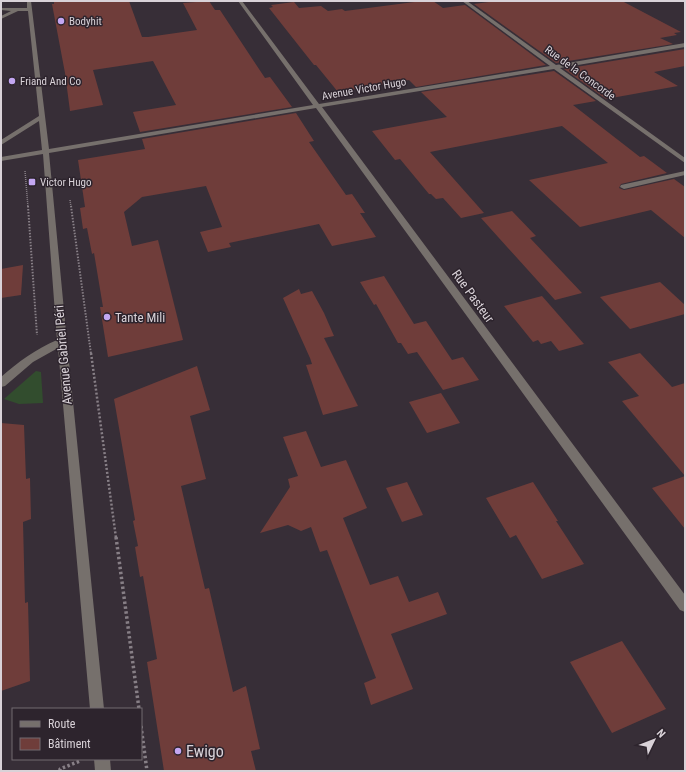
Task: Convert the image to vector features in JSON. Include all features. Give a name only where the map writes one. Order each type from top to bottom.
[{"type":"street","name":"Avenue Gabriel Péri","points":[[29,1],[46,152],[62,342],[97,708]]},
{"type":"street","name":"Rue Pasteur","points":[[240,1],[685,606]]},
{"type":"street","name":"Rue de la Concorde","points":[[464,1],[685,161]]},
{"type":"street","points":[[1,9],[30,9]]},
{"type":"street","points":[[1,18],[18,10]]},
{"type":"street","name":"Avenue Victor Hugo","points":[[1,159],[685,45]]},
{"type":"street","points":[[1,142],[41,117]]},
{"type":"street","points":[[624,187],[685,173]]},
{"type":"street","points":[[1,383],[24,362],[36,354],[62,342]]},
{"type":"street","points":[[102,760],[103,771]]},
{"type":"path","points":[[26,156],[25,168],[37,338],[36,354]]},
{"type":"path","points":[[69,196],[139,708]]},
{"type":"path","points":[[142,734],[147,771]]},
{"type":"path","points":[[60,771],[60,769],[83,760]]},
{"type":"green space","points":[[36,371],[41,372],[43,403],[19,404],[4,399]]},
{"type":"building","points":[[54,1],[129,1],[142,37],[148,37],[197,30],[183,3],[209,1],[215,10],[220,10],[265,78],[270,77],[292,107],[140,132],[133,112],[176,105],[153,61],[93,70],[103,105],[70,111],[65,73],[52,4],[54,4]]},
{"type":"building","points":[[422,1],[433,1],[443,8],[465,5],[546,65],[416,87],[409,80],[338,92],[316,65],[314,65],[269,8],[273,7],[271,5],[294,2],[299,8],[321,6],[328,11],[342,9],[345,11]]},
{"type":"building","points":[[496,1],[622,1],[681,32],[674,33],[677,35],[660,38],[673,44],[556,63],[474,4]]},
{"type":"building","points":[[685,49],[685,66],[654,72],[678,86],[606,99],[564,69]]},
{"type":"building","points":[[554,71],[596,101],[573,105],[640,157],[644,156],[667,173],[621,184],[619,188],[624,190],[674,179],[685,187],[685,238],[651,210],[580,227],[529,180],[608,163],[562,126],[430,152],[484,213],[461,218],[443,198],[436,199],[429,194],[400,159],[395,160],[372,131],[447,117],[421,92]]},
{"type":"building","points":[[296,113],[314,141],[309,142],[346,195],[352,194],[365,213],[360,213],[376,237],[332,246],[319,224],[229,243],[231,247],[208,252],[200,232],[222,227],[206,186],[142,197],[124,212],[132,246],[158,240],[183,340],[108,357],[100,307],[103,307],[94,253],[92,254],[87,228],[83,229],[80,208],[85,207],[78,160],[145,149],[142,139]]},
{"type":"building","points":[[512,211],[536,236],[530,238],[582,293],[555,300],[481,218]]},
{"type":"building","points":[[23,265],[21,295],[1,298],[1,269]]},
{"type":"building","points":[[384,276],[414,324],[426,321],[452,360],[463,357],[479,380],[443,390],[417,352],[408,354],[401,343],[398,343],[376,304],[374,305],[360,282]]},
{"type":"building","points":[[660,282],[685,305],[685,314],[630,329],[600,297]]},
{"type":"building","points":[[299,289],[301,294],[312,291],[324,313],[334,336],[324,338],[358,406],[323,415],[306,365],[312,364],[310,358],[283,298]]},
{"type":"building","points":[[542,296],[584,344],[559,351],[551,341],[541,344],[538,340],[533,342],[504,306]]},
{"type":"building","points":[[640,353],[672,387],[685,383],[685,476],[622,401],[639,396],[608,362]]},
{"type":"building","points":[[197,366],[210,410],[190,416],[206,479],[181,486],[205,589],[209,588],[233,692],[246,686],[260,749],[251,751],[256,771],[164,771],[147,662],[157,659],[143,576],[140,577],[135,547],[138,546],[133,521],[135,520],[114,399]]},
{"type":"building","points":[[441,393],[460,423],[427,433],[409,402]]},
{"type":"building","points":[[1,423],[24,425],[26,479],[30,478],[31,519],[23,522],[25,603],[28,602],[30,681],[1,691]]},
{"type":"building","points":[[306,431],[321,467],[346,460],[367,508],[343,518],[370,585],[398,576],[409,602],[438,592],[447,614],[391,634],[413,689],[371,705],[364,683],[376,678],[327,550],[320,552],[311,527],[301,531],[288,525],[260,533],[290,487],[288,479],[298,476],[283,437]]},
{"type":"building","points":[[685,476],[685,529],[652,488]]},
{"type":"building","points":[[407,482],[423,515],[402,522],[386,488]]},
{"type":"building","points":[[533,482],[584,564],[542,579],[516,535],[510,538],[486,498]]},
{"type":"building","points":[[622,641],[666,709],[612,733],[570,662]]},
{"type":"place","name":"Bodyhit","points":[[61,21]]},
{"type":"place","name":"Friand And Co","points":[[12,81]]},
{"type":"place","name":"Victor Hugo","points":[[32,182]]},
{"type":"place","name":"Tante Mili","points":[[107,317]]},
{"type":"place","name":"Ewigo","points":[[178,751]]}]
